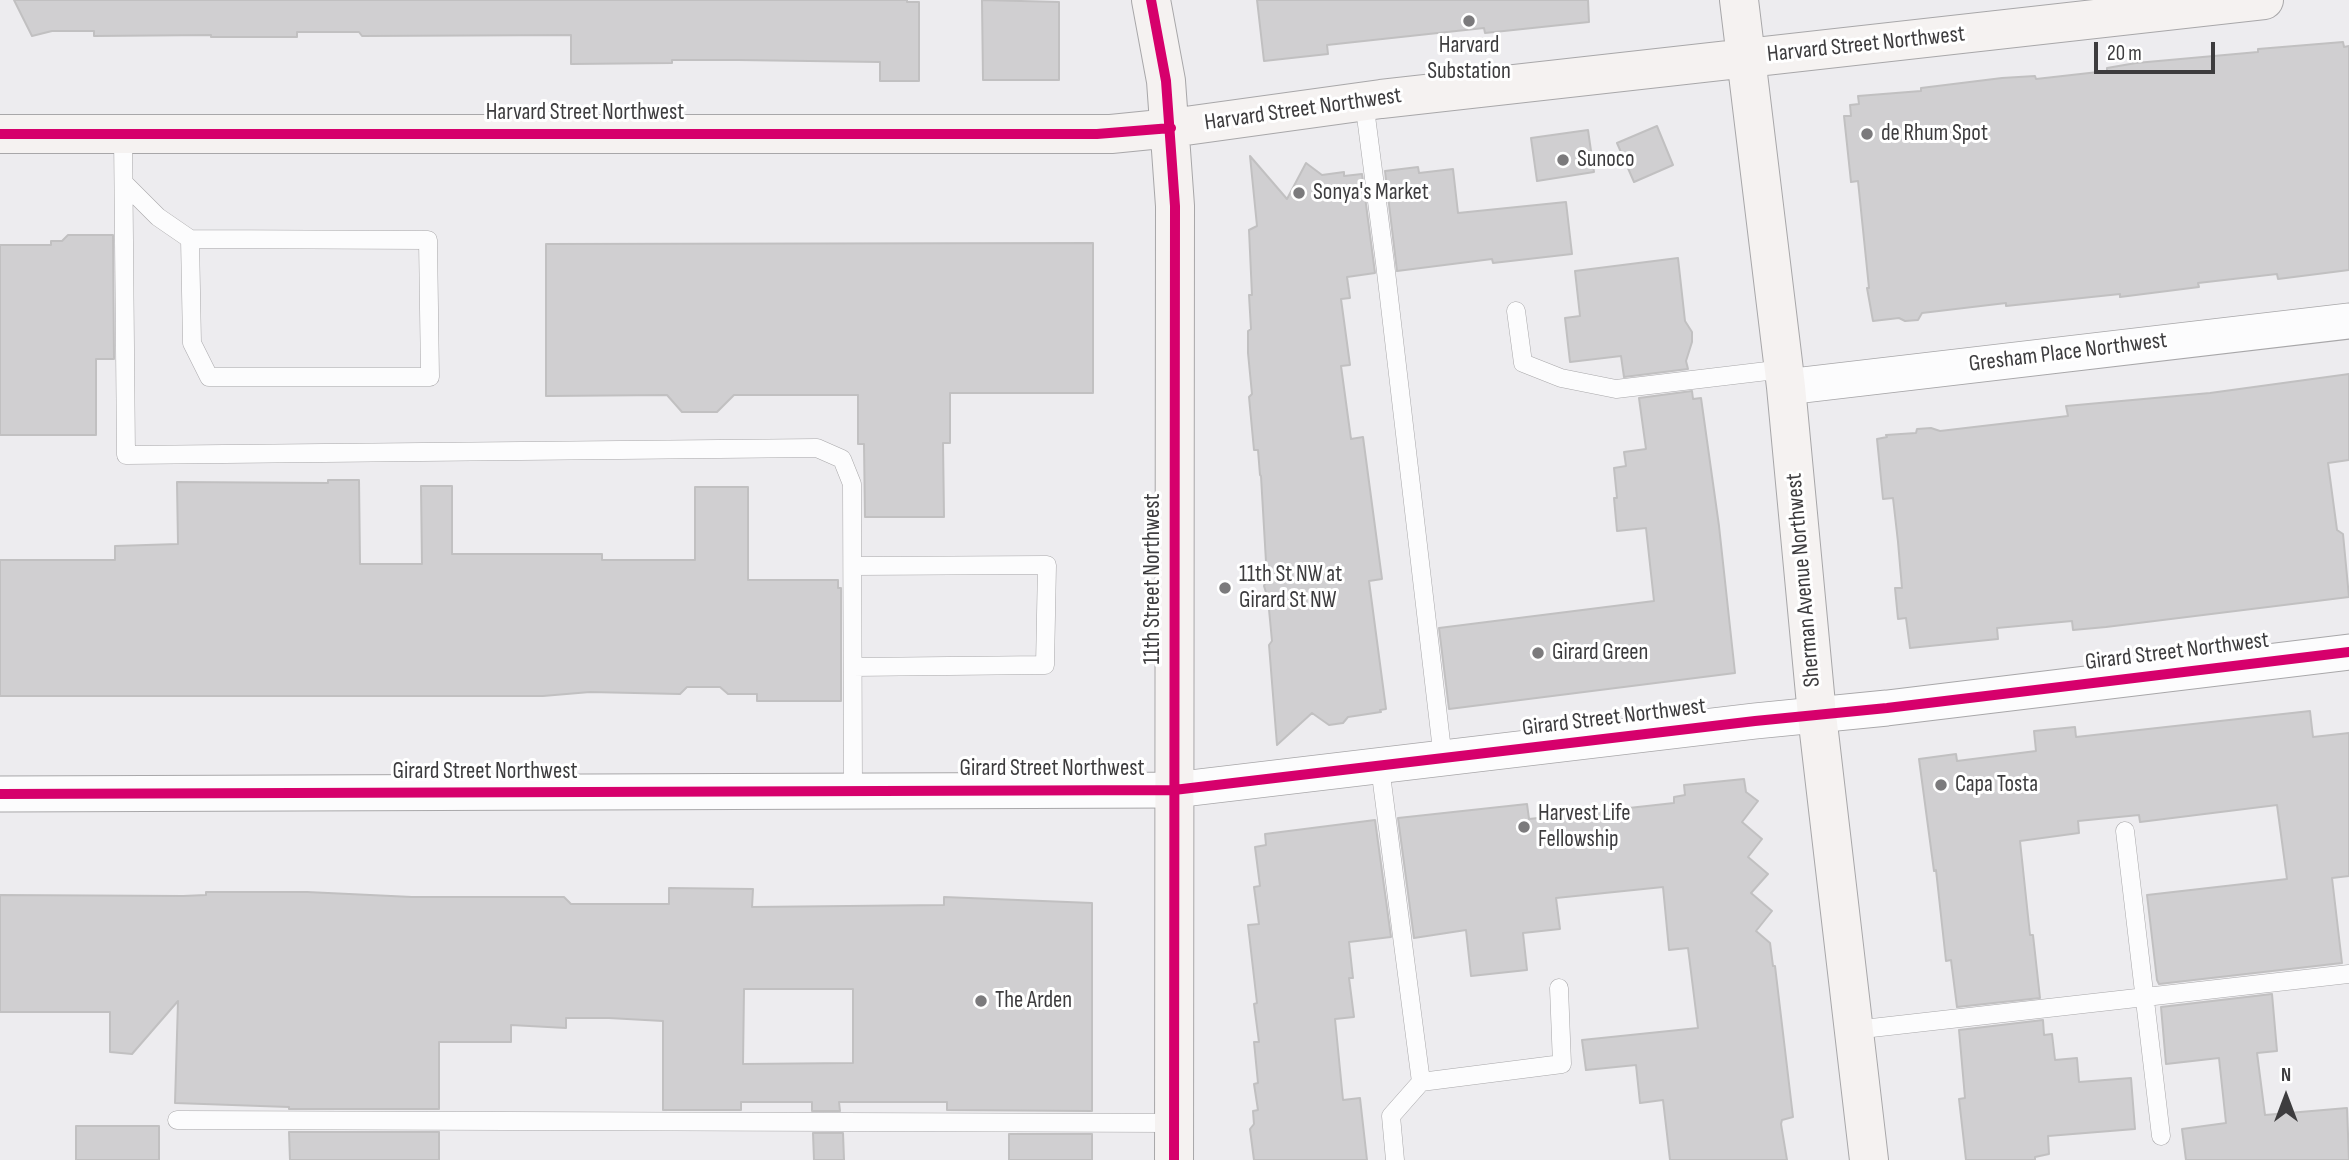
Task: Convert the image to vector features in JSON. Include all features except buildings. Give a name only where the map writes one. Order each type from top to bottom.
[{"type":"main road","name":"11th Street Northwest","points":[[1151,0],[1166,81],[1175,205],[1174,1160]]},
{"type":"main road","name":"Sherman Avenue Northwest","points":[[1739,0],[1785,378],[1817,715],[1869,1160]]},
{"type":"main road","name":"Harvard Street Northwest","points":[[0,134],[1097,134],[1171,128],[1364,101],[2264,0]]},
{"type":"street","name":"Gresham Place Northwest","points":[[1785,378],[2349,321]]},
{"type":"street","name":"Girard Street Northwest","points":[[0,794],[1174,790],[2349,652]]},
{"type":"lane","points":[[1364,101],[1443,759]]},
{"type":"lane","points":[[123,135],[126,455],[817,448],[842,459],[852,484],[853,791]]},
{"type":"lane","points":[[125,184],[158,217],[190,239],[428,240],[430,377],[209,377],[192,343],[190,239]]},
{"type":"lane","points":[[1516,311],[1523,363],[1561,378],[1616,388],[1785,378]]},
{"type":"lane","points":[[853,566],[1047,565],[1045,665],[853,667]]},
{"type":"lane","points":[[1380,767],[1421,1082]]},
{"type":"lane","points":[[2125,831],[2161,1136]]},
{"type":"lane","points":[[1854,1030],[2349,974]]},
{"type":"lane","points":[[1395,1160],[1391,1116],[1421,1082],[1562,1064],[1559,988]]},
{"type":"lane","points":[[177,1119],[1174,1123]]},
{"type":"cycle path","points":[[1151,0],[1166,81],[1175,206],[1174,1160]]},
{"type":"cycle path","points":[[0,134],[1097,134],[1171,128]]},
{"type":"cycle path","points":[[0,794],[1174,790],[2349,652]]},
{"type":"place","name":"Harvard Substation","points":[[1469,21]]},
{"type":"place","name":"de Rhum Spot","points":[[1867,134]]},
{"type":"place","name":"Sunoco","points":[[1563,160]]},
{"type":"place","name":"Sonya's Market","points":[[1299,193]]},
{"type":"place","name":"11th St NW at Girard St NW","points":[[1225,588]]},
{"type":"place","name":"Girard Green","points":[[1538,653]]},
{"type":"place","name":"Capa Tosta","points":[[1941,785]]},
{"type":"place","name":"Harvest Life Fellowship","points":[[1524,827]]},
{"type":"place","name":"The Arden","points":[[981,1001]]}]
